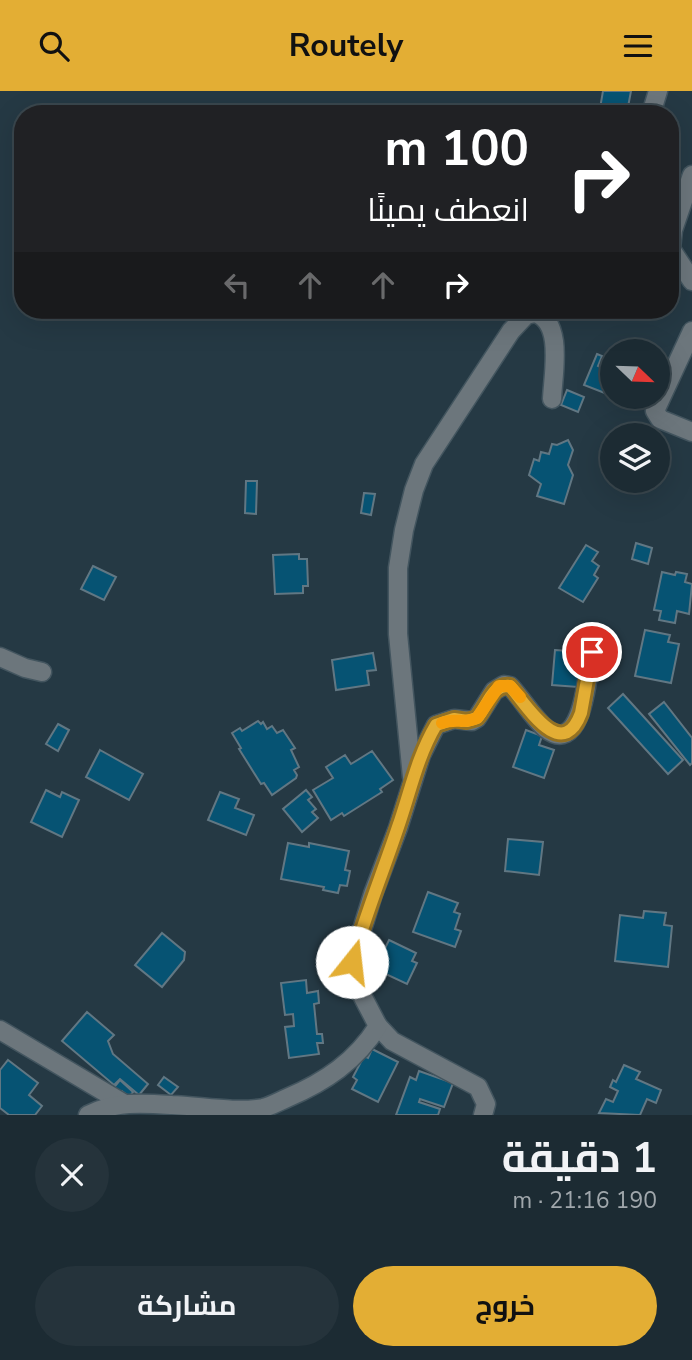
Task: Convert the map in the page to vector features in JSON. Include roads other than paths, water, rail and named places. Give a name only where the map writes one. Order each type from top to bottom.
[{"type":"street","points":[[679,216],[692,175]]},
{"type":"street","points":[[679,263],[692,281]]},
{"type":"street","points":[[412,784],[398,634],[398,568],[414,490],[424,464],[511,331],[523,319]]},
{"type":"street","points":[[547,319],[553,329],[552,399]]},
{"type":"street","points":[[692,331],[655,411],[660,419],[692,432]]},
{"type":"street","points":[[483,1115],[486,1104],[478,1087],[392,1041],[378,1026],[354,980],[352,962],[421,755],[436,725],[454,719],[467,721],[477,718],[499,686],[510,686],[547,729],[559,734],[565,733],[572,729],[581,713],[592,652]]},
{"type":"street","points":[[0,657],[41,672]]},
{"type":"street","points":[[88,1115],[104,1107],[123,1103],[228,1109],[264,1108],[329,1077],[366,1044],[378,1026]]},
{"type":"street","points":[[0,1030],[123,1103]]}]
